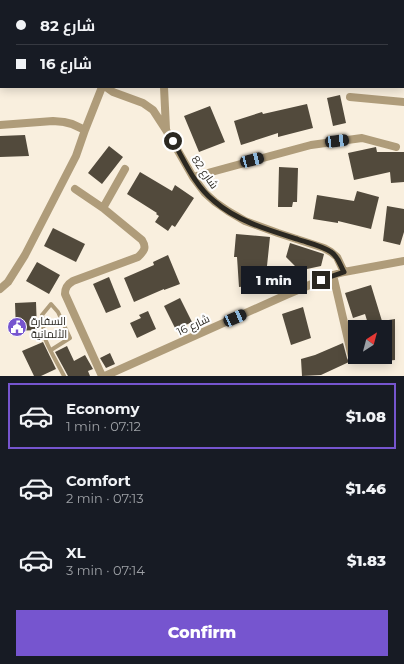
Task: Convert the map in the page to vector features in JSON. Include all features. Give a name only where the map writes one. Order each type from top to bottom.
[{"type":"street","points":[[0,289],[8,282],[25,255],[76,156],[102,88]]},
{"type":"street","name":"شارع 82","points":[[107,88],[113,92],[143,103],[156,113],[193,177],[205,193],[215,202],[246,221],[324,248],[337,257],[344,272]]},
{"type":"street","points":[[164,88],[166,130]]},
{"type":"street","points":[[350,97],[404,102]]},
{"type":"street","points":[[0,125],[53,121],[72,124],[85,130]]},
{"type":"street","points":[[193,177],[311,144],[362,138],[396,147]]},
{"type":"street","points":[[103,208],[125,169]]},
{"type":"street","points":[[75,189],[103,208],[145,244],[145,249],[138,257],[73,281],[68,284],[65,289],[65,294],[86,333],[102,376]]},
{"type":"street","name":"شارع 16","points":[[105,376],[333,275],[404,260]]},
{"type":"street","points":[[333,275],[348,340]]},
{"type":"lane","points":[[50,350],[70,338],[58,312],[51,304],[42,315],[44,330],[50,350],[64,376]]},
{"type":"building","points":[[340,95],[346,123],[333,126],[327,98]]},
{"type":"building","points":[[307,104],[313,128],[278,137],[278,133],[241,145],[234,121],[262,112],[263,114]]},
{"type":"building","points":[[210,106],[225,142],[199,152],[184,116]]},
{"type":"building","points":[[25,135],[29,156],[0,157],[0,136]]},
{"type":"building","points":[[109,146],[123,157],[102,184],[88,173]]},
{"type":"building","points":[[376,147],[377,152],[404,152],[404,182],[391,183],[390,172],[354,180],[348,153]]},
{"type":"building","points":[[279,167],[298,168],[297,202],[293,202],[292,207],[278,207]]},
{"type":"building","points":[[140,172],[172,191],[175,185],[194,198],[175,227],[172,225],[168,231],[155,222],[159,216],[156,214],[157,213],[127,194]]},
{"type":"building","points":[[357,191],[379,197],[371,229],[338,221],[338,223],[313,219],[317,195],[354,201]]},
{"type":"building","points":[[387,206],[404,209],[404,232],[400,245],[383,241]]},
{"type":"building","points":[[53,228],[85,244],[76,262],[44,246]]},
{"type":"building","points":[[236,234],[270,237],[267,266],[271,266],[272,284],[239,287],[237,257],[234,257]]},
{"type":"building","points":[[290,243],[324,254],[321,266],[307,269],[295,266],[286,257]]},
{"type":"building","points":[[168,255],[180,284],[134,302],[124,278],[154,265],[153,262]]},
{"type":"building","points":[[37,262],[60,275],[49,294],[26,281]]},
{"type":"building","points":[[109,277],[121,307],[106,313],[93,284]]},
{"type":"building","points":[[371,285],[382,320],[367,320],[365,314],[353,318],[345,293]]},
{"type":"building","points":[[180,298],[192,322],[176,330],[164,306]]},
{"type":"building","points":[[36,302],[37,330],[16,331],[15,303]]},
{"type":"building","points":[[303,307],[311,338],[291,345],[282,314]]},
{"type":"building","points":[[148,311],[156,329],[137,338],[130,323],[141,318],[139,315]]},
{"type":"building","points":[[395,319],[395,360],[392,360],[392,320],[388,320]]},
{"type":"building","points":[[43,342],[56,369],[41,376],[34,376],[22,351]]},
{"type":"building","points":[[343,343],[348,362],[321,375],[302,376],[301,359],[315,355]]},
{"type":"building","points":[[67,346],[74,361],[85,355],[93,369],[88,371],[90,376],[68,376],[55,352]]},
{"type":"building","points":[[110,353],[115,364],[106,368],[100,358]]},
{"type":"place","name":"السفارة الألمانية","points":[[17,327]]},
{"type":"route","points":[[173,141],[193,177],[205,193],[215,202],[246,221],[324,248],[337,257],[344,272],[321,280]]}]
